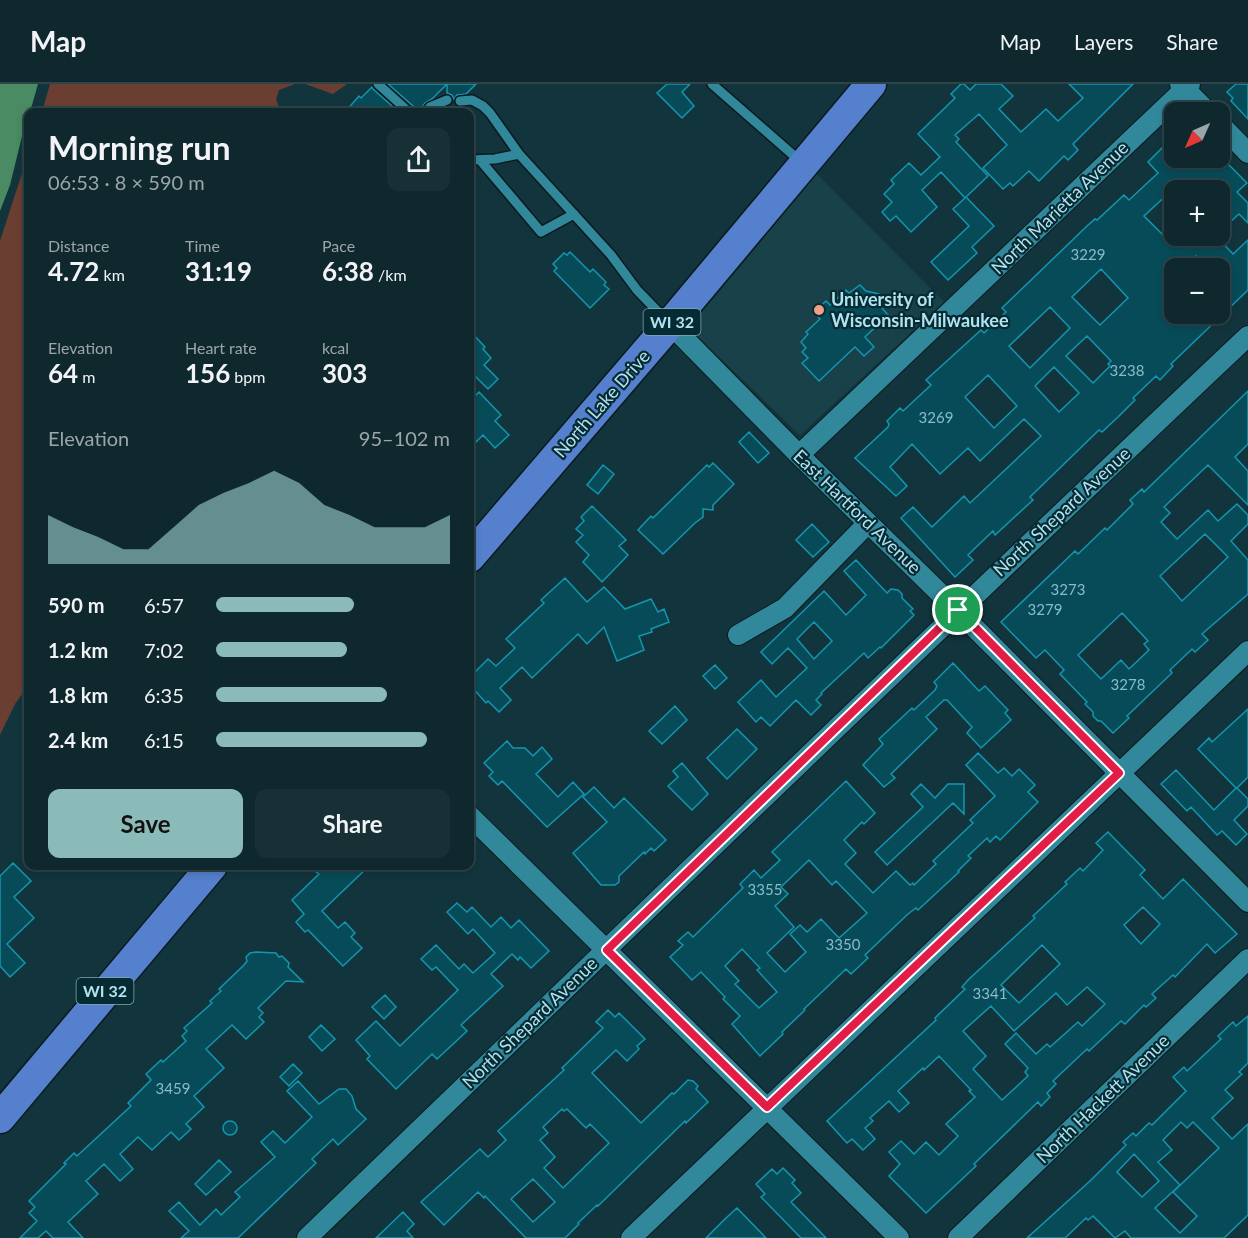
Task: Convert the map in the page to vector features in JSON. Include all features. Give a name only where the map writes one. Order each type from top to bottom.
[{"type":"main road","name":"North Lake Drive","points":[[474,552],[670,324],[871,84]]},
{"type":"main road","name":"WI 32","points":[[0,1118],[209,870]]},
{"type":"street","points":[[1185,86],[1199,102]]},
{"type":"street","name":"North Marietta Avenue","points":[[799,455],[1185,86]]},
{"type":"street","points":[[1230,134],[1248,153]]},
{"type":"street","name":"East Hartford Avenue","points":[[670,324],[1248,902]]},
{"type":"street","name":"North Shepard Avenue","points":[[307,1238],[958,610],[1248,336]]},
{"type":"street","points":[[738,635],[785,608],[868,523]]},
{"type":"street","points":[[631,1238],[1248,651]]},
{"type":"street","points":[[474,820],[899,1238]]},
{"type":"street","name":"North Hackett Avenue","points":[[958,1238],[1248,959]]},
{"type":"lane","points":[[378,84],[405,108]]},
{"type":"lane","points":[[712,84],[804,165]]},
{"type":"lane","points":[[429,108],[447,100]]},
{"type":"lane","points":[[460,100],[472,100],[483,106],[502,128],[519,154],[611,255],[637,290],[670,324]]},
{"type":"lane","points":[[474,160],[519,154]]},
{"type":"lane","points":[[480,160],[541,232],[574,214]]},
{"type":"shaded area","points":[[0,84],[38,84],[31,108],[24,108],[24,128],[10,185],[0,211]]},
{"type":"shaded area","points":[[50,84],[295,84],[279,90],[276,99],[278,108],[43,108]]},
{"type":"shaded area","points":[[305,84],[347,84],[333,94]]},
{"type":"shaded area","points":[[24,167],[24,692],[15,704],[0,735],[0,241]]},
{"type":"shaded area","name":"University of Wisconsin-Milwaukee","points":[[817,174],[944,302],[800,435],[694,333],[700,331],[693,329],[696,319]]},
{"type":"building","points":[[388,84],[447,84],[421,108],[414,107]]},
{"type":"building","points":[[447,84],[476,84],[466,94],[457,95],[454,99],[447,93]]},
{"type":"building","points":[[667,84],[690,84],[682,92],[694,106],[682,118],[657,93]]},
{"type":"building","points":[[961,84],[970,90],[976,84],[1001,84],[1013,96],[999,109],[1021,132],[1046,109],[1058,121],[1083,98],[1069,84],[1133,84],[1073,144],[1078,150],[1068,160],[1064,156],[1039,181],[1029,171],[1013,186],[1010,183],[1003,189],[983,168],[1007,145],[979,114],[955,135],[959,139],[956,142],[988,176],[966,197],[994,226],[972,247],[977,253],[948,280],[931,262],[969,226],[953,209],[965,198],[941,172],[922,190],[937,207],[911,232],[896,216],[890,221],[882,212],[892,202],[884,194],[894,184],[891,180],[909,163],[921,175],[940,157],[918,134],[955,98],[951,94]]},
{"type":"building","points":[[1236,84],[1248,84],[1248,119],[1231,101],[1233,98],[1227,92]]},
{"type":"building","points":[[372,87],[394,108],[348,108],[359,96],[361,98]]},
{"type":"building","points":[[1164,146],[1164,168],[1230,168],[1230,166],[1247,183],[1237,192],[1248,203],[1248,223],[1239,214],[1230,222],[1230,180],[1164,180],[1164,198],[1144,216],[1164,236],[1164,246],[1225,246],[1233,254],[1248,240],[1248,290],[1230,307],[1230,258],[1198,258],[1196,256],[1194,258],[1164,258],[1164,324],[1213,324],[1171,364],[1173,366],[1160,380],[1156,376],[1133,398],[1135,400],[1118,417],[1102,432],[1099,430],[1030,497],[1033,500],[995,535],[993,531],[968,555],[973,560],[955,577],[901,518],[913,507],[932,527],[964,496],[970,503],[1041,436],[1024,419],[980,461],[968,448],[940,474],[912,444],[890,467],[907,486],[896,496],[855,458],[888,427],[887,421],[900,408],[903,411],[931,385],[926,380],[981,330],[984,333],[1006,312],[1002,308],[1087,226],[1095,219],[1097,220],[1124,195],[1129,200],[1158,173],[1148,162]],"holes":[[[1101,269],[1128,298],[1100,325],[1072,297]],[[1050,307],[1070,328],[1030,368],[1009,346]],[[1087,336],[1111,361],[1108,364],[1110,366],[1093,383],[1066,356]],[[1054,367],[1079,393],[1059,412],[1035,386]],[[988,375],[1017,406],[994,428],[965,397]]]},
{"type":"building","points":[[570,252],[590,272],[593,269],[606,282],[604,285],[609,289],[590,308],[554,271],[557,268],[553,264],[564,253],[567,255]]},
{"type":"building","points":[[860,285],[866,291],[879,294],[881,307],[888,315],[865,337],[874,347],[864,356],[855,347],[819,381],[802,363],[808,358],[802,352],[806,348],[801,342],[808,334],[806,332],[820,319],[814,312],[826,301],[830,305],[846,290],[849,293]]},
{"type":"building","points":[[474,335],[491,358],[484,365],[498,379],[488,389],[474,375]]},
{"type":"building","points":[[1248,391],[1248,444],[1235,457],[1248,471],[1248,505],[1208,465],[1164,507],[1170,513],[1161,522],[1177,539],[1208,510],[1218,521],[1237,504],[1248,515],[1248,524],[1231,541],[1248,560],[1248,594],[1202,634],[1208,640],[1195,652],[1192,649],[1170,670],[1172,673],[1127,716],[1129,718],[1113,733],[1093,716],[1093,712],[1085,704],[1087,702],[1060,674],[1064,670],[1045,650],[1036,658],[1001,622],[1075,551],[1078,554],[1105,528],[1107,530],[1133,504],[1130,500],[1142,489],[1144,492]],"holes":[[[1205,534],[1228,557],[1182,601],[1160,576]],[[1122,613],[1148,641],[1144,644],[1149,650],[1129,669],[1121,660],[1101,679],[1078,655]]]},
{"type":"building","points":[[479,392],[501,415],[495,421],[509,435],[495,448],[483,435],[474,444],[474,397]]},
{"type":"building","points":[[749,432],[769,453],[758,463],[739,442]]},
{"type":"building","points":[[713,463],[734,484],[713,505],[713,510],[703,509],[703,517],[663,554],[638,530],[707,465],[709,467]]},
{"type":"building","points":[[603,465],[614,474],[598,494],[587,485]]},
{"type":"building","points":[[592,506],[626,540],[619,546],[628,555],[602,582],[583,562],[589,555],[576,542],[583,535],[576,529],[584,521],[581,517]]},
{"type":"building","points":[[812,524],[829,542],[813,557],[796,540]]},
{"type":"building","points":[[856,560],[887,593],[891,589],[898,590],[902,598],[913,609],[910,611],[914,615],[881,648],[868,658],[864,653],[821,693],[816,700],[821,705],[811,715],[796,700],[770,726],[761,717],[756,722],[738,702],[761,680],[776,697],[807,668],[788,648],[772,664],[761,652],[824,591],[846,615],[866,595],[844,571]],"holes":[[[814,622],[832,641],[814,659],[797,639]]]},
{"type":"building","points":[[565,578],[587,602],[604,587],[625,609],[651,599],[658,612],[664,609],[669,622],[651,629],[652,632],[639,636],[644,650],[617,661],[604,627],[587,644],[578,634],[532,678],[522,667],[500,688],[511,700],[499,712],[488,701],[486,703],[474,690],[474,673],[488,659],[496,666],[515,648],[506,639],[544,603],[541,600]]},
{"type":"building","points":[[953,663],[979,691],[985,686],[1008,710],[1005,713],[1011,720],[981,748],[967,733],[972,727],[947,700],[944,700],[926,717],[937,729],[891,774],[895,778],[884,787],[863,765],[883,744],[879,739],[935,690],[937,686],[934,682]]},
{"type":"building","points":[[715,665],[727,678],[715,689],[703,676]]},
{"type":"building","points":[[675,706],[687,720],[662,744],[649,731]]},
{"type":"building","points":[[1248,709],[1248,777],[1237,788],[1248,799],[1248,806],[1234,820],[1247,834],[1236,845],[1222,831],[1217,835],[1191,807],[1187,811],[1161,784],[1176,770],[1214,810],[1236,788],[1198,749],[1209,738],[1212,742]]},
{"type":"building","points":[[737,729],[757,749],[727,779],[707,758]]},
{"type":"building","points":[[507,741],[513,748],[525,748],[533,756],[542,747],[552,759],[536,774],[558,797],[573,782],[584,794],[547,827],[502,781],[498,785],[489,776],[493,772],[484,763]]},
{"type":"building","points":[[978,753],[998,773],[1004,768],[1012,776],[1019,769],[1035,785],[1028,792],[1038,802],[1000,840],[996,836],[990,842],[987,838],[968,856],[971,858],[959,872],[918,910],[916,908],[908,914],[865,955],[868,958],[851,974],[846,969],[760,1056],[732,1024],[740,1016],[723,999],[725,997],[701,972],[692,980],[670,957],[683,945],[678,941],[688,932],[693,937],[743,888],[740,884],[754,870],[761,878],[780,860],[772,852],[846,781],[875,813],[844,840],[856,853],[845,864],[873,893],[896,871],[910,885],[913,883],[914,885],[936,864],[933,861],[973,823],[970,820],[995,796],[966,765]],"holes":[[[809,860],[832,885],[836,881],[867,913],[839,938],[821,919],[807,932],[800,925],[790,934],[806,952],[785,972],[767,953],[794,927],[775,906],[788,894],[781,887]],[[742,949],[760,968],[757,970],[777,992],[759,1008],[735,984],[739,981],[725,966]]]},
{"type":"building","points":[[682,763],[708,794],[692,810],[668,786],[678,777],[673,771]]},
{"type":"building","points":[[921,784],[935,798],[948,784],[964,784],[964,814],[953,803],[887,865],[875,852],[923,807],[911,794]]},
{"type":"building","points":[[594,787],[614,808],[624,798],[666,840],[654,851],[651,848],[645,854],[644,852],[619,876],[619,882],[615,885],[601,885],[573,853],[607,822],[583,797]]},
{"type":"building","points":[[1108,832],[1145,870],[1140,875],[1163,899],[1183,879],[1237,934],[1215,953],[1207,944],[1175,977],[1173,975],[1152,994],[1156,998],[1146,1007],[1144,1005],[1125,1024],[1121,1021],[1089,1051],[1087,1049],[1053,1081],[1056,1084],[1047,1093],[1050,1097],[1041,1106],[1038,1102],[974,1164],[976,1166],[926,1213],[889,1176],[900,1164],[889,1152],[901,1141],[914,1154],[926,1142],[939,1155],[958,1136],[946,1124],[975,1097],[939,1056],[898,1091],[909,1103],[899,1112],[889,1101],[870,1118],[873,1121],[865,1128],[875,1139],[863,1150],[852,1139],[847,1143],[827,1121],[936,1020],[935,1018],[965,989],[962,987],[968,980],[1035,918],[1033,916],[1067,884],[1065,882],[1080,868],[1083,871],[1103,850],[1096,843]],"holes":[[[1143,907],[1160,924],[1141,944],[1124,925]],[[1042,945],[1060,964],[1019,1003],[1001,985]],[[1087,987],[1105,1004],[1082,1026],[1078,1022],[1050,1047],[1047,1044],[1036,1054],[1016,1033],[1005,1044],[1028,1068],[1025,1072],[1028,1076],[1002,1100],[973,1069],[986,1056],[963,1031],[991,1006],[1014,1031],[1056,993],[1067,1005]]]},
{"type":"building","points":[[13,863],[31,881],[14,897],[34,918],[7,944],[25,963],[10,977],[0,966],[0,876]]},
{"type":"building","points":[[318,870],[365,870],[322,911],[338,928],[345,922],[355,933],[351,937],[362,948],[343,966],[308,930],[305,932],[296,922],[304,914],[292,900],[319,874],[316,872]]},
{"type":"building","points":[[457,903],[467,912],[472,907],[491,927],[501,917],[511,928],[519,920],[549,951],[531,968],[520,957],[518,960],[512,954],[491,974],[503,986],[461,1025],[467,1031],[437,1059],[432,1054],[396,1089],[367,1059],[370,1056],[356,1040],[376,1021],[400,1046],[458,990],[436,967],[432,970],[421,959],[436,945],[459,969],[464,964],[473,973],[495,953],[473,929],[468,934],[447,912]]},
{"type":"building","points":[[256,952],[276,953],[279,957],[282,956],[289,963],[288,967],[303,982],[286,981],[258,1008],[263,1013],[259,1017],[264,1022],[246,1039],[232,1025],[206,1049],[224,1068],[194,1096],[204,1107],[186,1124],[191,1129],[179,1140],[171,1132],[152,1150],[138,1137],[120,1154],[133,1169],[120,1181],[104,1164],[86,1181],[98,1194],[68,1222],[83,1238],[53,1238],[46,1231],[38,1238],[20,1238],[37,1221],[29,1213],[35,1207],[29,1201],[74,1153],[77,1156],[131,1106],[128,1103],[151,1080],[146,1074],[186,1041],[182,1036],[187,1031],[184,1028],[212,1003],[210,1001],[221,991],[219,989],[247,961],[246,957]]},
{"type":"building","points":[[385,995],[396,1007],[384,1019],[372,1007]]},
{"type":"building","points":[[608,1010],[615,1017],[619,1013],[645,1039],[627,1061],[616,1050],[592,1073],[641,1123],[688,1080],[698,1086],[696,1089],[708,1102],[686,1123],[685,1121],[565,1238],[526,1238],[485,1196],[484,1198],[478,1192],[444,1225],[421,1202],[480,1149],[488,1157],[506,1140],[498,1131],[564,1070],[562,1068],[603,1028],[596,1022]],"holes":[[[562,1109],[564,1111],[567,1109],[586,1128],[590,1124],[609,1143],[563,1188],[544,1168],[555,1157],[540,1140],[548,1133],[543,1127]],[[533,1179],[555,1202],[533,1222],[511,1199]]]},
{"type":"building","points":[[1248,1016],[1248,1063],[1239,1072],[1242,1074],[1225,1090],[1233,1098],[1212,1118],[1232,1139],[1248,1124],[1248,1215],[1224,1238],[1131,1238],[1125,1231],[1115,1238],[1093,1216],[1088,1220],[1086,1218],[1065,1238],[1027,1238],[1126,1145],[1123,1142],[1133,1133],[1136,1136],[1149,1123],[1152,1125],[1186,1091],[1173,1077],[1184,1067],[1187,1071],[1221,1039],[1218,1036],[1233,1022],[1236,1026]],"holes":[[[1181,1122],[1187,1128],[1193,1122],[1219,1148],[1173,1192],[1197,1216],[1180,1233],[1155,1208],[1180,1185],[1158,1162],[1172,1150],[1163,1140]],[[1134,1154],[1159,1181],[1142,1197],[1117,1172]]]},
{"type":"building","points":[[321,1025],[335,1039],[322,1051],[309,1037]]},
{"type":"building","points":[[293,1064],[302,1073],[289,1086],[280,1077]]},
{"type":"building","points":[[298,1081],[319,1104],[339,1089],[346,1089],[352,1096],[356,1109],[366,1119],[338,1145],[333,1139],[312,1159],[316,1163],[238,1238],[181,1238],[189,1231],[169,1211],[179,1202],[200,1225],[216,1209],[221,1215],[240,1197],[235,1192],[275,1157],[261,1142],[273,1131],[285,1143],[312,1117],[287,1091]]},
{"type":"building","points":[[227,1121],[233,1121],[237,1128],[233,1135],[227,1135],[223,1131],[223,1125]]},
{"type":"building","points":[[219,1160],[231,1172],[206,1195],[195,1184]]},
{"type":"building","points":[[783,1168],[795,1180],[792,1183],[801,1193],[791,1202],[826,1238],[801,1238],[761,1197],[765,1194],[756,1184],[772,1169],[777,1174]]},
{"type":"building","points":[[737,1208],[766,1238],[706,1238],[726,1218]]},
{"type":"building","points":[[403,1212],[414,1224],[407,1231],[413,1238],[376,1238]]},
{"type":"place","name":"University of Wisconsin-Milwaukee","points":[[819,310]]},
{"type":"route","points":[[958,610],[1119,773],[767,1107],[607,950],[958,610]]}]
